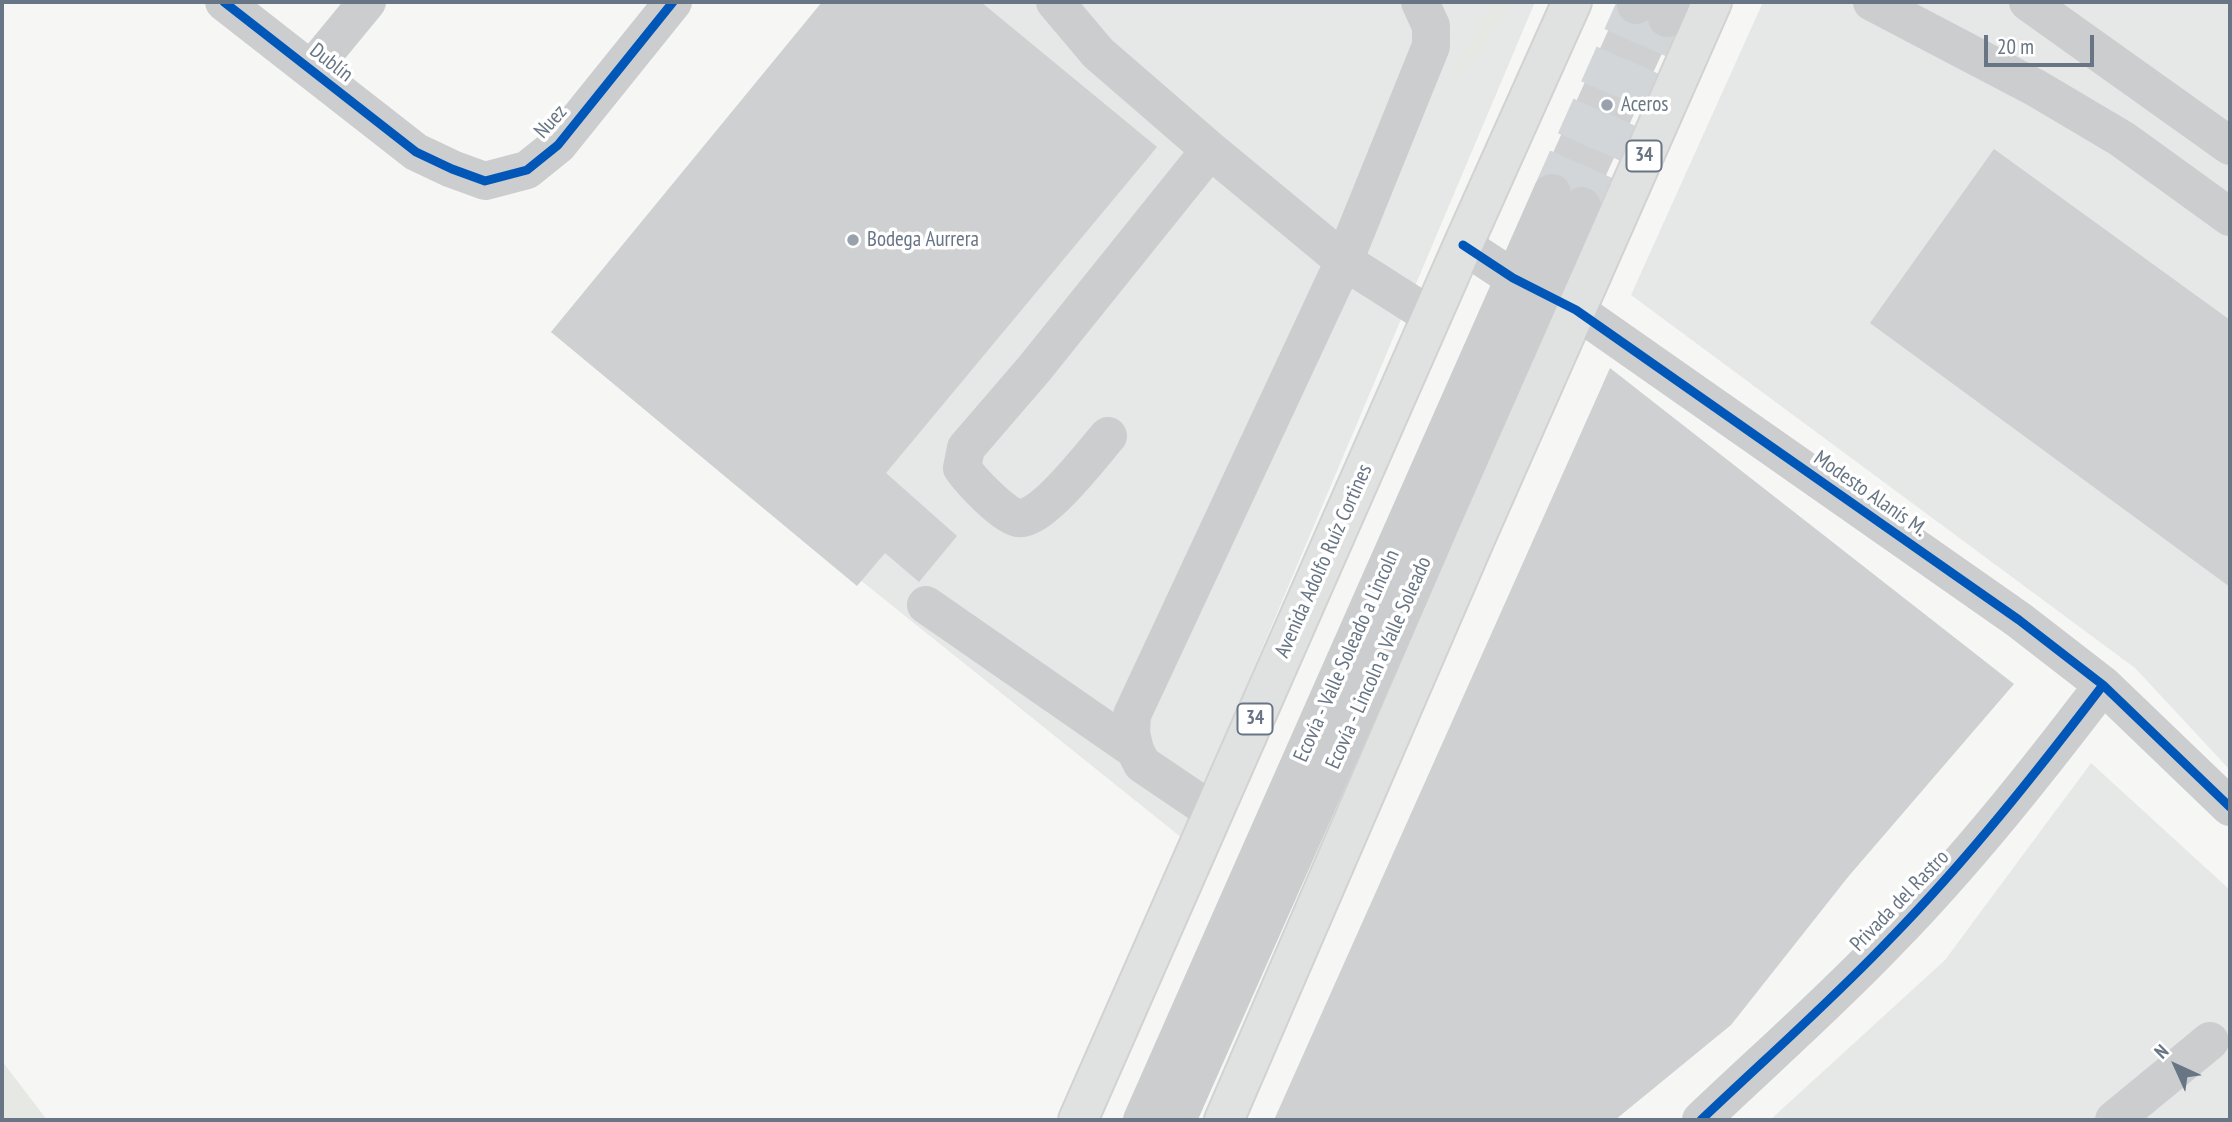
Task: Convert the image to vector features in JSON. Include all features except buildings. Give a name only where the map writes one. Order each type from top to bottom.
[{"type":"main road","name":"Avenida Adolfo Ruíz Cortines","points":[[1078,1120],[1462,245],[1572,2]]},
{"type":"main road","name":"34","points":[[1224,1120],[1544,294],[1712,2]]},
{"type":"street","name":"Dublín","points":[[224,2],[416,152]]},
{"type":"street","points":[[311,70],[367,2]]},
{"type":"street","name":"Nuez","points":[[416,152],[485,181],[527,170],[558,145],[673,2]]},
{"type":"street","points":[[1055,2],[1098,53],[1210,150],[1345,261],[1432,317]]},
{"type":"street","points":[[1213,812],[1142,764],[1131,733],[1132,715],[1345,261],[1431,46],[1431,26],[1420,2]]},
{"type":"street","points":[[1872,2],[2036,88],[2122,139],[2230,217]]},
{"type":"street","points":[[2028,2],[2230,146]]},
{"type":"street","points":[[1108,436],[1047,504],[1033,515],[1020,519],[1009,514],[969,478],[962,468],[966,447],[1034,369],[1210,150]]},
{"type":"street","name":"Ecovía - Lincoln a Valle Soleado","points":[[1177,1120],[1544,294],[1567,199]]},
{"type":"street","name":"Modesto Alanís M.","points":[[1462,245],[1544,294],[2019,620],[2103,685],[2230,807]]},
{"type":"street","name":"Ecovía - Valle Soleado a Lincoln","points":[[1142,1120],[1544,294]]},
{"type":"street","points":[[926,605],[1135,750]]},
{"type":"street","name":"Privada del Rastro","points":[[1701,1120],[1890,940],[1956,869],[2014,800],[2103,685]]},
{"type":"street","points":[[2132,1115],[2210,1041]]},
{"type":"shaded area","points":[[822,2],[1535,2],[1182,838],[551,332]]},
{"type":"shaded area","points":[[1490,2],[1511,2],[1484,45],[1447,80],[1472,40]]},
{"type":"shaded area","points":[[1763,2],[2230,2],[2230,770],[2135,668],[1631,295]]},
{"type":"shaded area","points":[[2091,763],[2230,890],[2230,1120],[1770,1120],[1945,960]]},
{"type":"shaded area","points":[[2,1061],[47,1120],[2,1120]]},
{"type":"tunnel","points":[[1552,193],[1636,5]]},
{"type":"tunnel","points":[[1582,206],[1667,18]]},
{"type":"cycle path","points":[[224,2],[416,152],[485,181],[527,170],[558,145],[673,2]]},
{"type":"cycle path","points":[[1463,245],[1513,278],[1576,310],[2019,620],[2103,685],[2230,807]]},
{"type":"cycle path","points":[[1701,1120],[1844,985],[1919,909],[2000,815],[2103,685]]},
{"type":"place","name":"Aceros","points":[[1607,105]]},
{"type":"place","name":"Bodega Aurrera","points":[[853,240]]}]
